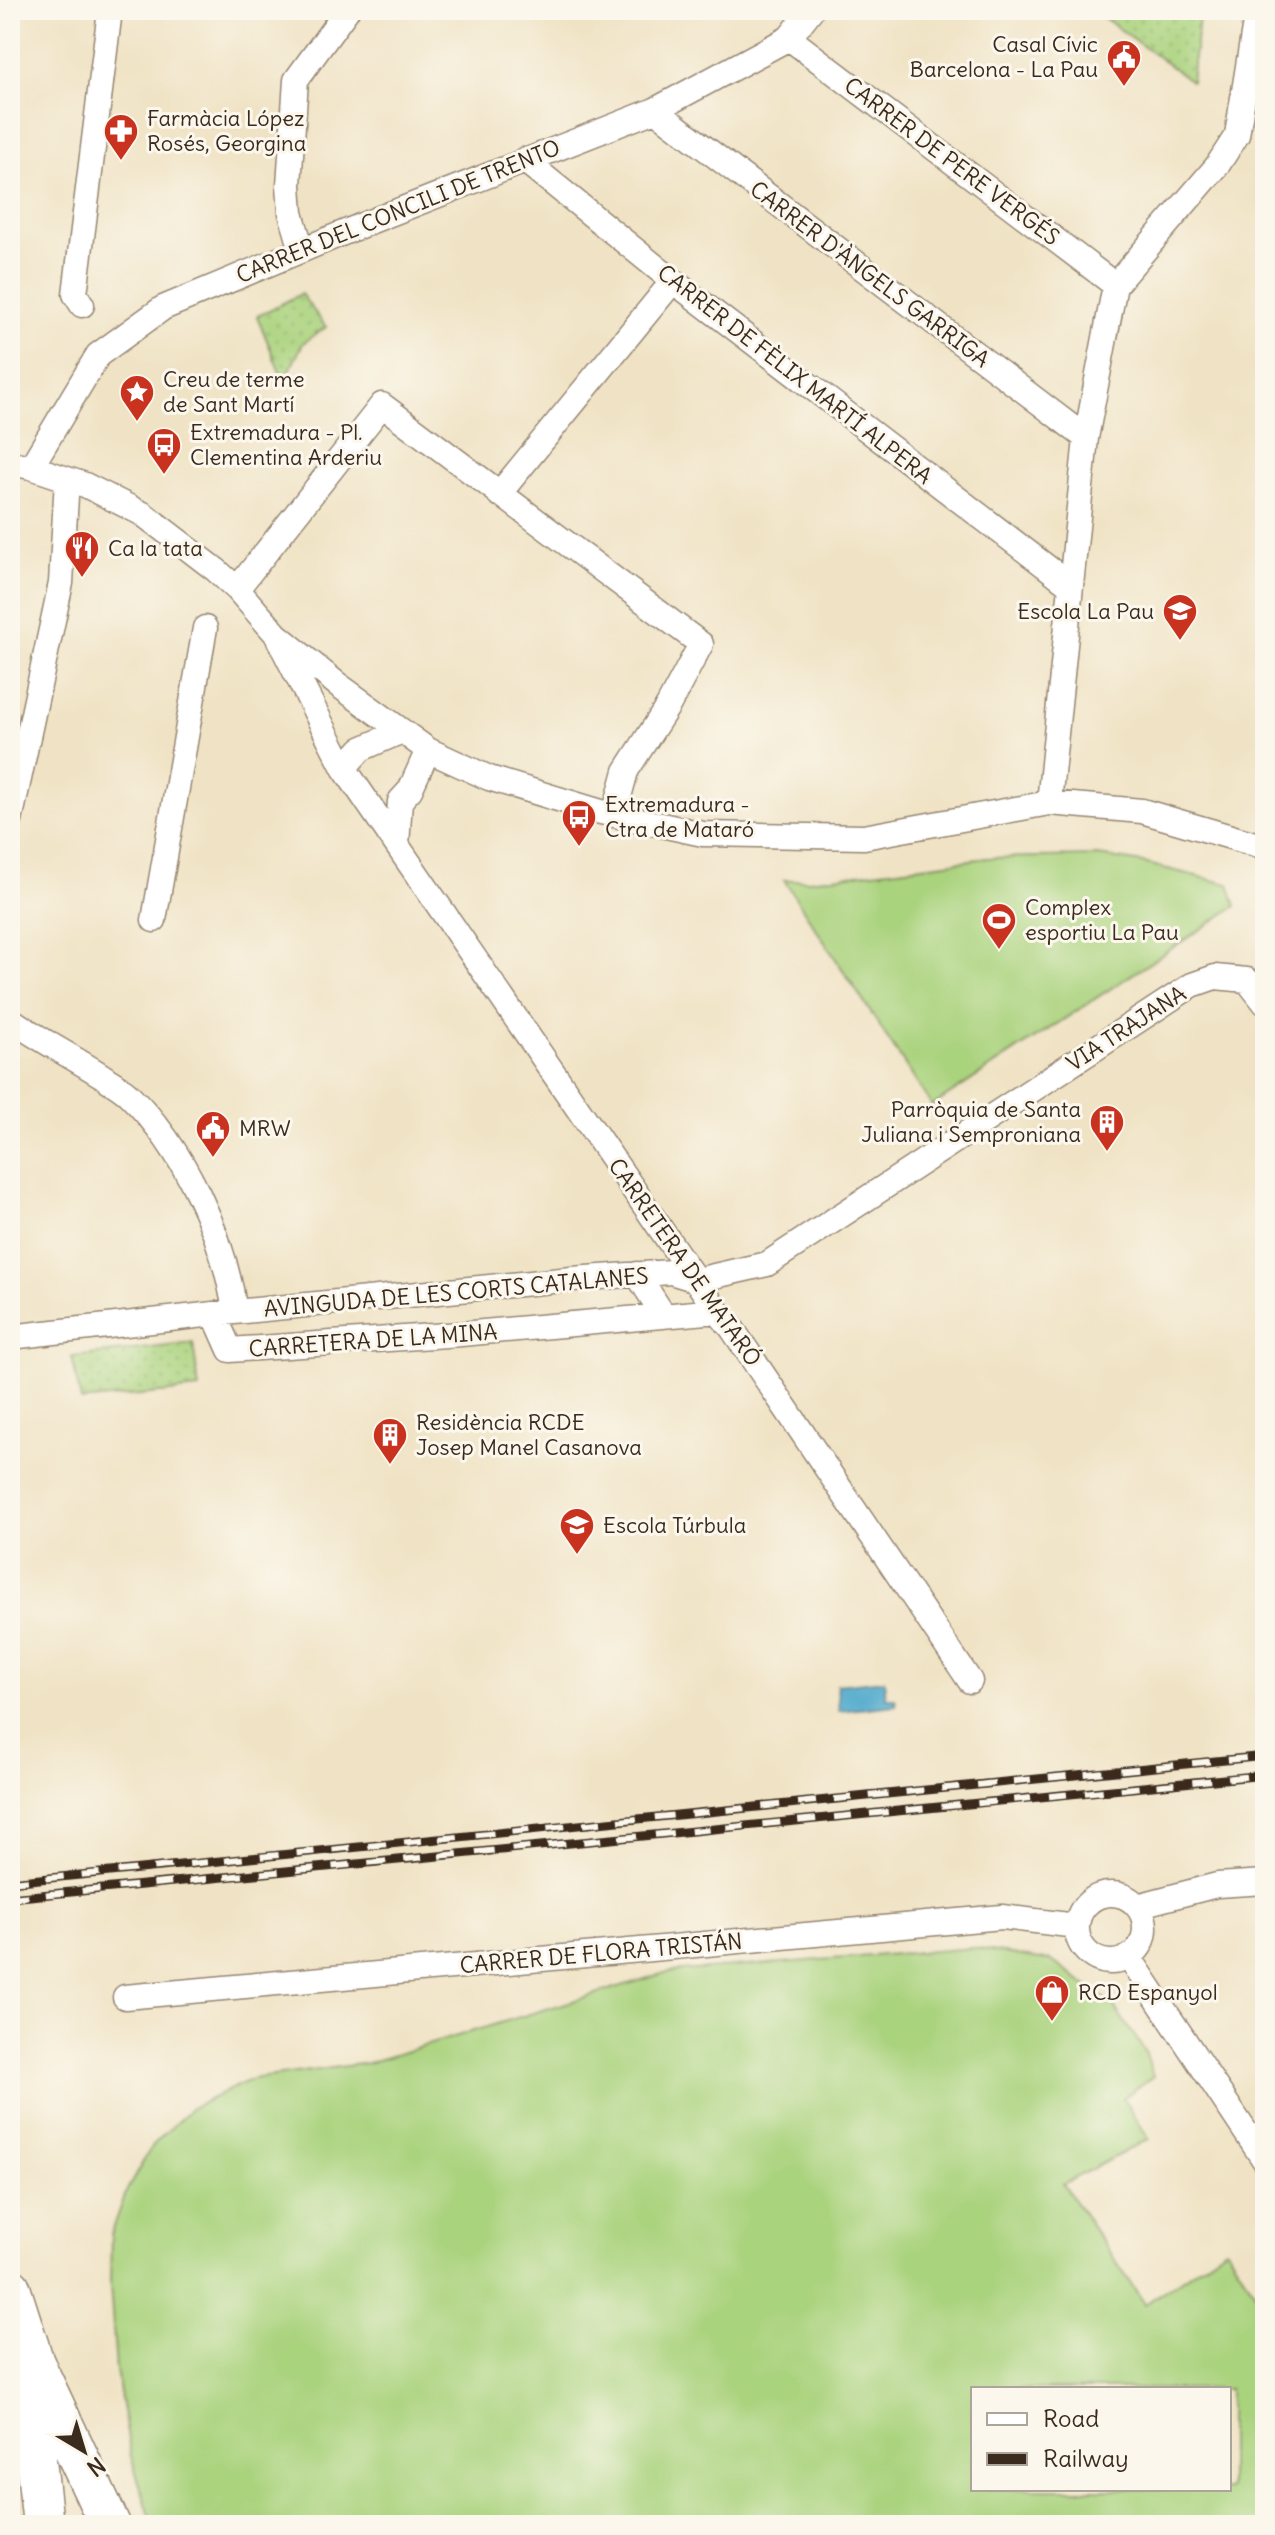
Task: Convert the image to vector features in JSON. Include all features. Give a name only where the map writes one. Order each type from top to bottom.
[{"type":"highway","points":[[10,2288],[34,2363],[110,2525]]},
{"type":"highway","points":[[10,2357],[33,2432],[43,2525]]},
{"type":"street","points":[[82,305],[75,294],[110,10]]},
{"type":"street","points":[[302,250],[291,213],[289,185],[296,80],[347,10]]},
{"type":"street","name":"CARRER DEL CONCILI DE TRENTO","points":[[21,465],[98,355],[163,308],[524,160],[655,110],[789,38],[811,10]]},
{"type":"street","points":[[1049,803],[1086,438],[1115,285],[1217,166],[1237,135],[1257,10]]},
{"type":"street","name":"CARRER DE PERE VERGÉS","points":[[789,38],[1115,285]]},
{"type":"street","name":"CARRER D'ÀNGELS GARRIGA","points":[[655,110],[1086,438]]},
{"type":"street","name":"CARRER DE FÈLIX MARTÍ ALPERA","points":[[524,160],[673,281],[1069,584]]},
{"type":"street","points":[[499,494],[673,281]]},
{"type":"street","points":[[237,589],[382,405],[701,644],[668,706],[626,771],[614,815]]},
{"type":"street","points":[[21,465],[67,479],[143,514],[237,589],[277,635],[337,684],[428,750],[475,774],[614,815],[703,834],[864,837],[1049,803],[1142,811],[1265,847]]},
{"type":"street","points":[[10,821],[61,583],[67,479]]},
{"type":"street","points":[[154,920],[205,628]]},
{"type":"street","name":"CARRETERA DE MATARÓ","points":[[277,635],[352,778],[717,1311],[731,1327],[970,1681]]},
{"type":"street","points":[[400,801],[352,778],[361,749],[402,731]]},
{"type":"street","points":[[397,845],[400,801],[410,790],[428,750]]},
{"type":"street","name":"VIA TRAJANA","points":[[697,1280],[767,1264],[1192,985],[1215,977],[1247,980],[1265,1003]]},
{"type":"street","points":[[10,1019],[64,1050],[128,1093],[167,1140],[212,1223],[230,1279],[224,1313],[10,1337]]},
{"type":"street","name":"AVINGUDA DE LES CORTS CATALANES","points":[[224,1313],[637,1274],[671,1272],[697,1280]]},
{"type":"street","points":[[637,1274],[664,1316]]},
{"type":"street","name":"CARRETERA DE LA MINA","points":[[224,1313],[230,1350],[717,1311]]},
{"type":"street","points":[[1137,1906],[1217,1885],[1265,1882]]},
{"type":"street","points":[[1118,1895],[1137,1906],[1144,1920],[1145,1931],[1140,1946],[1129,1957],[1110,1962],[1096,1958],[1082,1945],[1077,1926],[1083,1908],[1098,1896],[1118,1895]]},
{"type":"street","name":"CARRER DE FLORA TRISTÁN","points":[[125,1997],[1002,1917],[1077,1926]]},
{"type":"street","points":[[1129,1957],[1265,2161]]},
{"type":"green space","points":[[1200,10],[1191,81],[1096,12]]},
{"type":"green space","points":[[301,294],[326,327],[303,343],[284,382],[257,316]]},
{"type":"green space","name":"Complex esportiu La Pau","points":[[1098,856],[1143,863],[1229,884],[1236,906],[932,1106],[784,880],[808,880],[987,858]]},
{"type":"green space","points":[[193,1343],[199,1389],[81,1401],[72,1357]]},
{"type":"green space","points":[[973,1948],[1052,1961],[1112,2004],[1145,2051],[1153,2076],[1123,2098],[1149,2139],[1063,2184],[1145,2304],[1226,2248],[1265,2307],[1265,2525],[153,2525],[131,2457],[116,2370],[110,2284],[111,2235],[127,2190],[152,2146],[191,2108],[252,2079],[368,2063],[668,1972]]},
{"type":"water","points":[[884,1680],[886,1698],[895,1698],[896,1705],[839,1711],[837,1685]]},
{"type":"railway","points":[[10,1882],[1265,1756]]},
{"type":"railway","points":[[10,1898],[1265,1775]]},
{"type":"place","name":"Casal Cívic Barcelona - La Pau","points":[[1124,88]]},
{"type":"place","name":"Farmàcia López Rosés, Georgina","points":[[121,162]]},
{"type":"place","name":"Creu de terme de Sant Martí","points":[[137,423]]},
{"type":"place","name":"Extremadura - Pl. Clementina Arderiu","points":[[164,476]]},
{"type":"place","name":"Ca la tata","points":[[82,579]]},
{"type":"place","name":"Escola La Pau","points":[[1180,642]]},
{"type":"place","name":"Extremadura - Ctra de Mataró","points":[[579,848]]},
{"type":"place","name":"Complex esportiu La Pau","points":[[999,951]]},
{"type":"place","name":"Parròquia de Santa Juliana i Semproniana","points":[[1107,1153]]},
{"type":"place","name":"MRW","points":[[213,1159]]},
{"type":"place","name":"Residència RCDE Josep Manel Casanova","points":[[390,1466]]},
{"type":"place","name":"Escola Túrbula","points":[[577,1556]]},
{"type":"place","name":"RCD Espanyol","points":[[1052,2023]]}]
